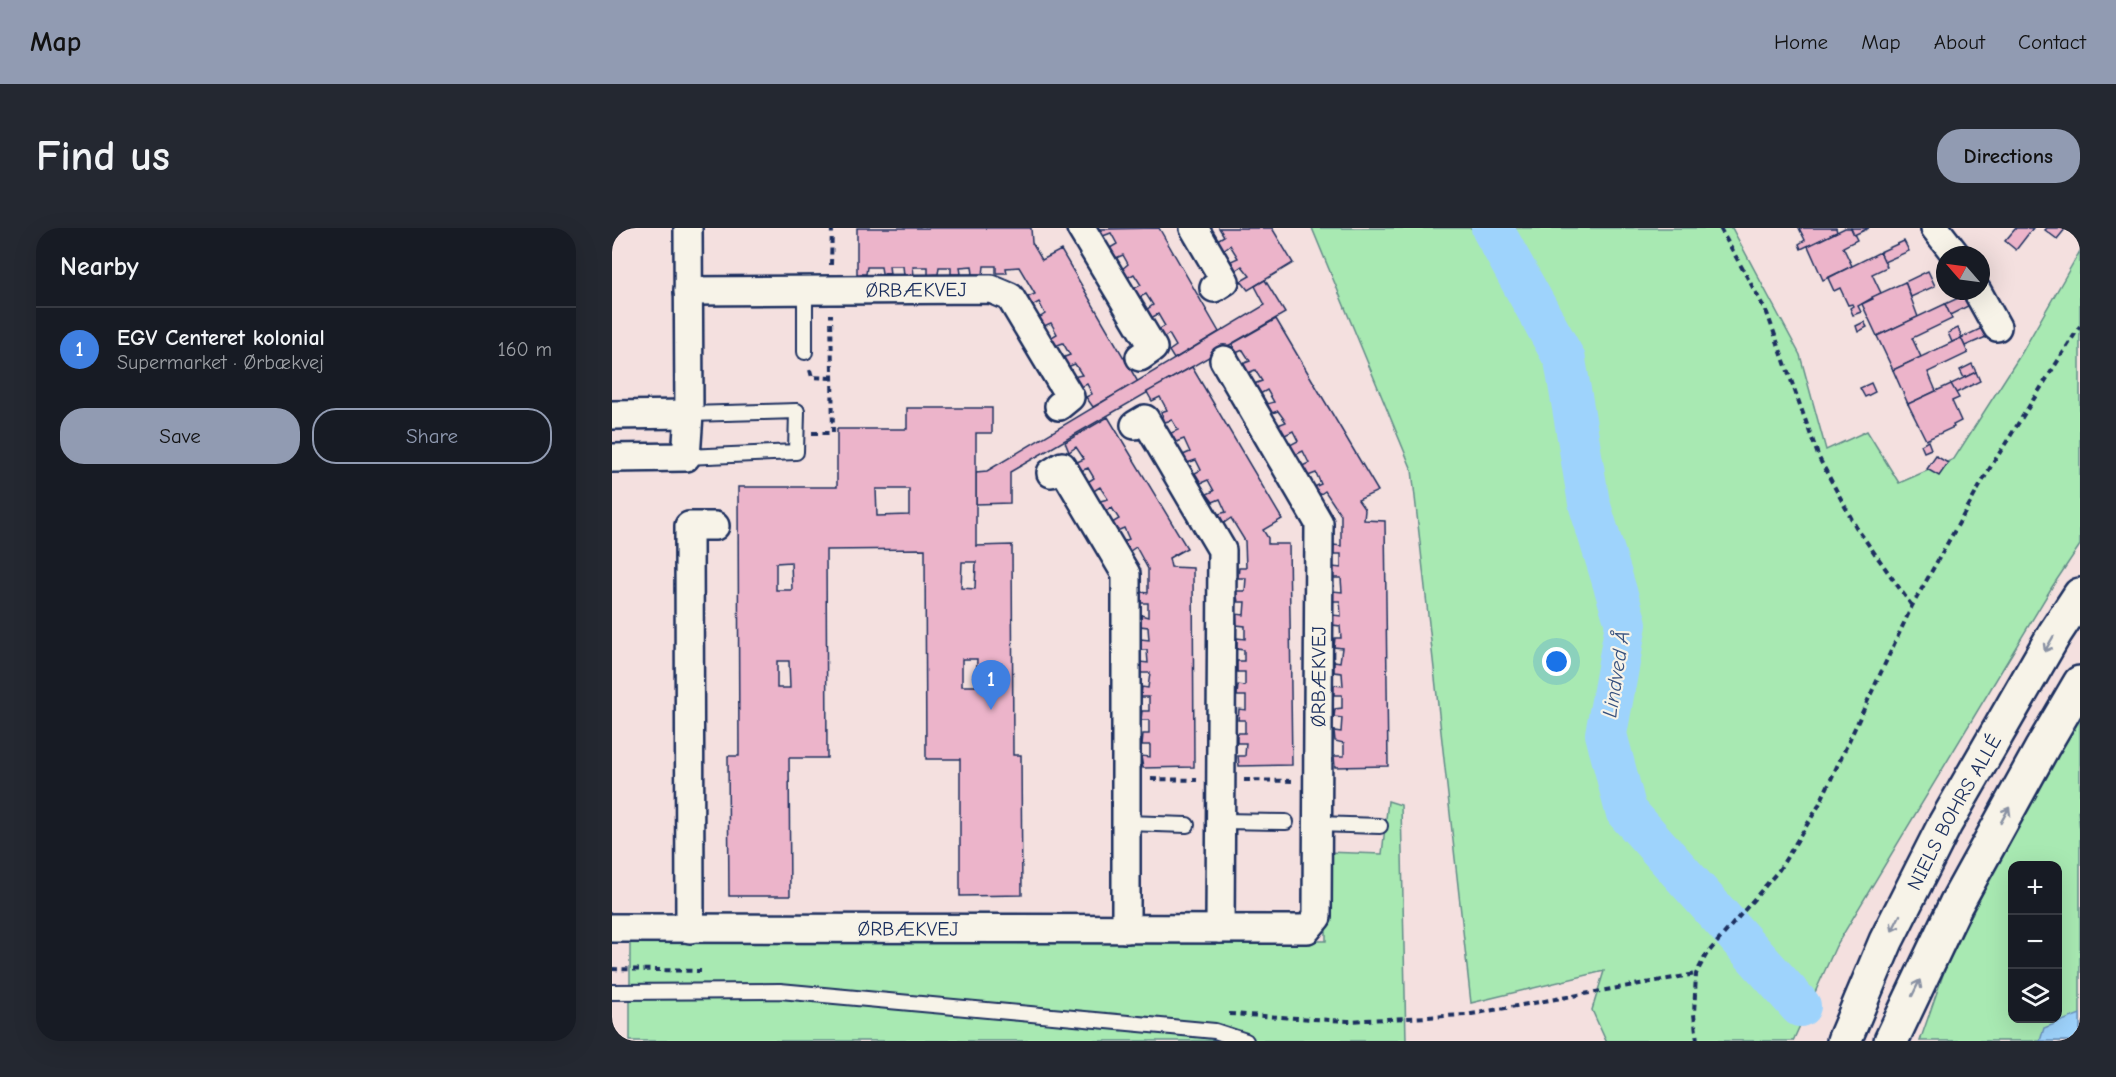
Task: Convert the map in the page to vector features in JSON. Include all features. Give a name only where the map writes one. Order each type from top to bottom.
[{"type":"street","points":[[612,459],[686,458],[689,414],[688,228]]},
{"type":"street","points":[[1080,228],[1153,348],[1140,357]]},
{"type":"street","points":[[1194,228],[1225,281],[1214,288]]},
{"type":"street","points":[[1935,228],[1949,246]]},
{"type":"street","name":"ØRBÆKVEJ","points":[[688,291],[992,289],[1010,297],[1070,398],[1059,406]]},
{"type":"street","points":[[1982,300],[1998,327]]},
{"type":"street","name":"ØRBÆKVEJ","points":[[612,928],[1307,929],[1317,917],[1318,523],[1224,360]]},
{"type":"street","points":[[612,415],[689,414]]},
{"type":"street","points":[[1135,425],[1145,418],[1222,550],[1220,929]]},
{"type":"street","points":[[1051,473],[1062,466],[1126,574],[1126,929]]},
{"type":"street","points":[[690,929],[690,526],[715,526]]},
{"type":"street","name":"NIELS BOHRS ALLÉ","points":[[1844,1041],[1886,941],[1945,824],[2055,633],[2080,595]]},
{"type":"street","points":[[1891,1041],[1956,904],[2080,683]]},
{"type":"lane","points":[[805,351],[818,290]]},
{"type":"lane","points":[[686,458],[796,452],[797,411],[689,414]]},
{"type":"lane","points":[[1221,821],[1286,822]]},
{"type":"lane","points":[[1126,824],[1187,825]]},
{"type":"lane","points":[[1317,824],[1380,826]]},
{"type":"lane","points":[[612,992],[780,991],[1215,1031],[1246,1041]]},
{"type":"path","points":[[797,432],[833,433],[833,378],[818,290],[832,228]]},
{"type":"path","points":[[1720,228],[1767,313],[1819,458],[1856,527],[1912,606]]},
{"type":"path","points":[[1697,1041],[1694,1014],[1696,974],[1706,955],[1779,870],[1818,807],[1912,606],[1990,468],[2080,326]]},
{"type":"path","points":[[817,377],[833,378]]},
{"type":"path","points":[[612,969],[702,971]]},
{"type":"path","points":[[1218,1013],[1348,1021],[1466,1015],[1696,974]]},
{"type":"green space","points":[[1312,228],[1732,228],[1800,355],[1826,450],[1867,431],[1899,483],[1954,459],[2021,354],[2080,251],[2080,545],[2052,587],[1836,946],[1793,1041],[1606,1041],[1592,1010],[1604,971],[1471,1003],[1412,470]]},
{"type":"green space","points":[[2080,718],[2080,808],[2078,811],[2080,831],[2080,1041],[1920,1041],[1946,966],[2032,795]]},
{"type":"green space","points":[[1388,801],[1401,805],[1406,1041],[630,1041],[630,937],[1326,941],[1326,852],[1382,854]]},
{"type":"water","points":[[2080,1014],[2080,1041],[2040,1041],[2044,1028],[2062,1023]]},
{"type":"building","points":[[857,228],[1031,228],[1032,243],[1042,260],[1061,250],[1138,382],[1093,407],[1086,397],[1092,394],[1087,384],[1079,388],[1073,377],[1082,375],[1075,364],[1067,367],[1062,358],[1070,355],[1063,343],[1055,346],[1050,338],[1057,334],[1051,323],[1044,326],[1039,318],[1045,314],[1039,302],[1032,306],[1028,297],[1035,294],[1019,267],[1006,268],[1007,273],[996,273],[996,266],[984,266],[983,275],[973,274],[972,266],[960,267],[961,274],[951,274],[951,267],[939,267],[938,274],[928,275],[928,267],[913,267],[914,275],[904,275],[903,266],[889,266],[890,274],[882,273],[881,267],[867,267],[866,274],[857,274]]},
{"type":"building","points":[[1159,228],[1219,332],[1174,359],[1169,351],[1176,346],[1169,334],[1163,338],[1158,330],[1165,326],[1158,314],[1151,318],[1146,310],[1153,305],[1146,294],[1138,298],[1133,289],[1141,285],[1134,274],[1127,278],[1121,270],[1128,264],[1123,255],[1116,258],[1110,248],[1117,244],[1111,233],[1103,236],[1099,229]]},
{"type":"building","points":[[1219,228],[1272,228],[1293,263],[1248,290],[1241,281],[1250,276],[1242,266],[1236,270],[1231,261],[1238,258],[1230,245],[1223,250],[1217,240],[1224,236]]},
{"type":"building","points":[[1799,228],[1836,228],[1837,232],[1801,249],[1799,244],[1805,240]]},
{"type":"building","points":[[1845,228],[1851,228],[1857,240],[1843,247],[1852,266],[1823,280],[1808,246]]},
{"type":"building","points":[[1851,228],[1869,228],[1854,235]]},
{"type":"building","points":[[2016,228],[2033,228],[2016,250],[2005,241]]},
{"type":"building","points":[[2047,228],[2066,228],[2057,239],[2045,230]]},
{"type":"building","points":[[1904,241],[1909,251],[1884,262],[1880,252]]},
{"type":"building","points":[[1880,252],[1887,267],[1872,274],[1881,293],[1858,306],[1861,312],[1853,315],[1850,308],[1852,304],[1848,305],[1840,288],[1834,291],[1828,278]]},
{"type":"building","points":[[1928,271],[1935,286],[1911,297],[1905,282]]},
{"type":"building","points":[[1265,280],[1285,313],[1010,472],[1010,503],[976,504],[976,472],[987,471],[1265,305],[1255,286]]},
{"type":"building","points":[[1905,282],[1918,317],[1877,336],[1862,304]]},
{"type":"building","points":[[1954,300],[1970,300],[1972,304],[1950,315],[1945,304]]},
{"type":"building","points":[[1945,304],[1952,319],[1912,338],[1921,357],[1893,370],[1877,336]]},
{"type":"building","points":[[1276,319],[1378,491],[1358,500],[1365,510],[1364,520],[1385,521],[1388,766],[1335,767],[1334,756],[1344,756],[1344,743],[1335,741],[1334,731],[1341,732],[1342,718],[1334,717],[1335,709],[1342,708],[1342,695],[1334,695],[1334,685],[1343,686],[1342,673],[1334,672],[1334,661],[1340,662],[1342,648],[1334,647],[1335,638],[1341,638],[1340,626],[1333,625],[1333,615],[1341,616],[1340,601],[1333,601],[1333,591],[1342,592],[1341,578],[1333,578],[1333,567],[1341,568],[1341,554],[1333,554],[1334,545],[1341,546],[1341,515],[1325,491],[1319,495],[1314,487],[1321,484],[1316,473],[1308,476],[1302,466],[1309,463],[1303,451],[1295,455],[1290,445],[1298,441],[1293,431],[1283,436],[1278,425],[1286,422],[1278,411],[1272,413],[1267,404],[1274,402],[1267,390],[1260,394],[1254,384],[1262,381],[1255,370],[1248,373],[1242,364],[1250,361],[1243,350],[1236,353],[1232,344]]},
{"type":"building","points":[[1864,322],[1867,327],[1858,332],[1856,326]]},
{"type":"building","points":[[1958,328],[1962,338],[1952,342],[1948,333]]},
{"type":"building","points":[[1982,328],[1986,337],[1965,346],[1961,338]]},
{"type":"building","points":[[1961,338],[1968,353],[1928,372],[1936,391],[1908,404],[1893,370]]},
{"type":"building","points":[[1972,364],[1976,372],[1964,378],[1960,370]]},
{"type":"building","points":[[1192,367],[1282,519],[1263,530],[1268,538],[1268,544],[1289,544],[1292,765],[1239,766],[1238,756],[1245,756],[1246,743],[1237,743],[1237,733],[1245,733],[1245,720],[1238,720],[1239,709],[1246,710],[1246,696],[1237,696],[1238,685],[1245,686],[1245,672],[1237,672],[1237,661],[1244,661],[1244,650],[1237,649],[1237,638],[1245,639],[1245,626],[1237,625],[1236,614],[1244,615],[1245,602],[1238,602],[1236,591],[1245,591],[1246,578],[1238,578],[1239,568],[1246,568],[1245,541],[1231,518],[1224,523],[1219,514],[1226,512],[1220,499],[1213,502],[1207,494],[1214,491],[1208,480],[1201,483],[1195,473],[1201,470],[1196,460],[1187,463],[1183,455],[1190,452],[1184,439],[1176,442],[1171,433],[1178,430],[1172,420],[1165,422],[1161,412],[1167,410],[1160,397],[1152,401],[1147,392]]},
{"type":"building","points":[[1976,372],[1980,381],[1956,393],[1951,384]]},
{"type":"building","points":[[1871,383],[1875,392],[1865,397],[1860,388]]},
{"type":"building","points":[[1951,384],[1959,398],[1952,401],[1961,421],[1953,425],[1954,427],[1926,440],[1908,404]]},
{"type":"building","points":[[907,408],[992,408],[992,433],[976,433],[976,546],[1012,545],[1013,755],[1021,755],[1022,895],[960,896],[960,759],[926,759],[925,549],[826,550],[827,758],[789,758],[790,896],[729,896],[728,756],[739,756],[738,487],[837,487],[837,429],[907,429]],"holes":[[[876,489],[909,489],[909,515],[877,516]],[[791,562],[792,590],[776,590],[776,563]],[[962,562],[976,562],[975,589],[961,588]],[[962,659],[977,659],[976,686],[962,686]],[[777,661],[789,661],[790,688],[777,688]]]},
{"type":"building","points":[[1108,417],[1187,548],[1169,558],[1171,567],[1193,568],[1194,767],[1143,768],[1141,756],[1150,757],[1150,745],[1142,745],[1143,734],[1149,734],[1149,720],[1141,720],[1142,711],[1149,711],[1149,697],[1141,697],[1142,687],[1148,688],[1150,673],[1140,673],[1140,662],[1148,663],[1147,650],[1140,650],[1141,639],[1149,640],[1148,627],[1140,626],[1141,615],[1148,617],[1148,603],[1141,603],[1141,592],[1148,593],[1148,569],[1136,547],[1130,551],[1124,541],[1129,539],[1124,528],[1117,531],[1112,523],[1119,519],[1112,508],[1105,511],[1100,501],[1108,499],[1100,487],[1092,492],[1086,483],[1094,478],[1088,468],[1081,471],[1077,462],[1084,459],[1076,447],[1069,452],[1065,442]]},
{"type":"building","points":[[1928,441],[1931,449],[1924,452],[1921,445]]},
{"type":"building","points":[[1936,456],[1948,463],[1939,476],[1927,469]]},
{"type":"waterway","name":"Lindved Å","points":[[1492,228],[1565,360],[1589,503],[1626,624],[1606,734],[1626,811],[1800,1006]]},
{"type":"place","name":"EGV Centeret kolonial","points":[[991,710]]}]
